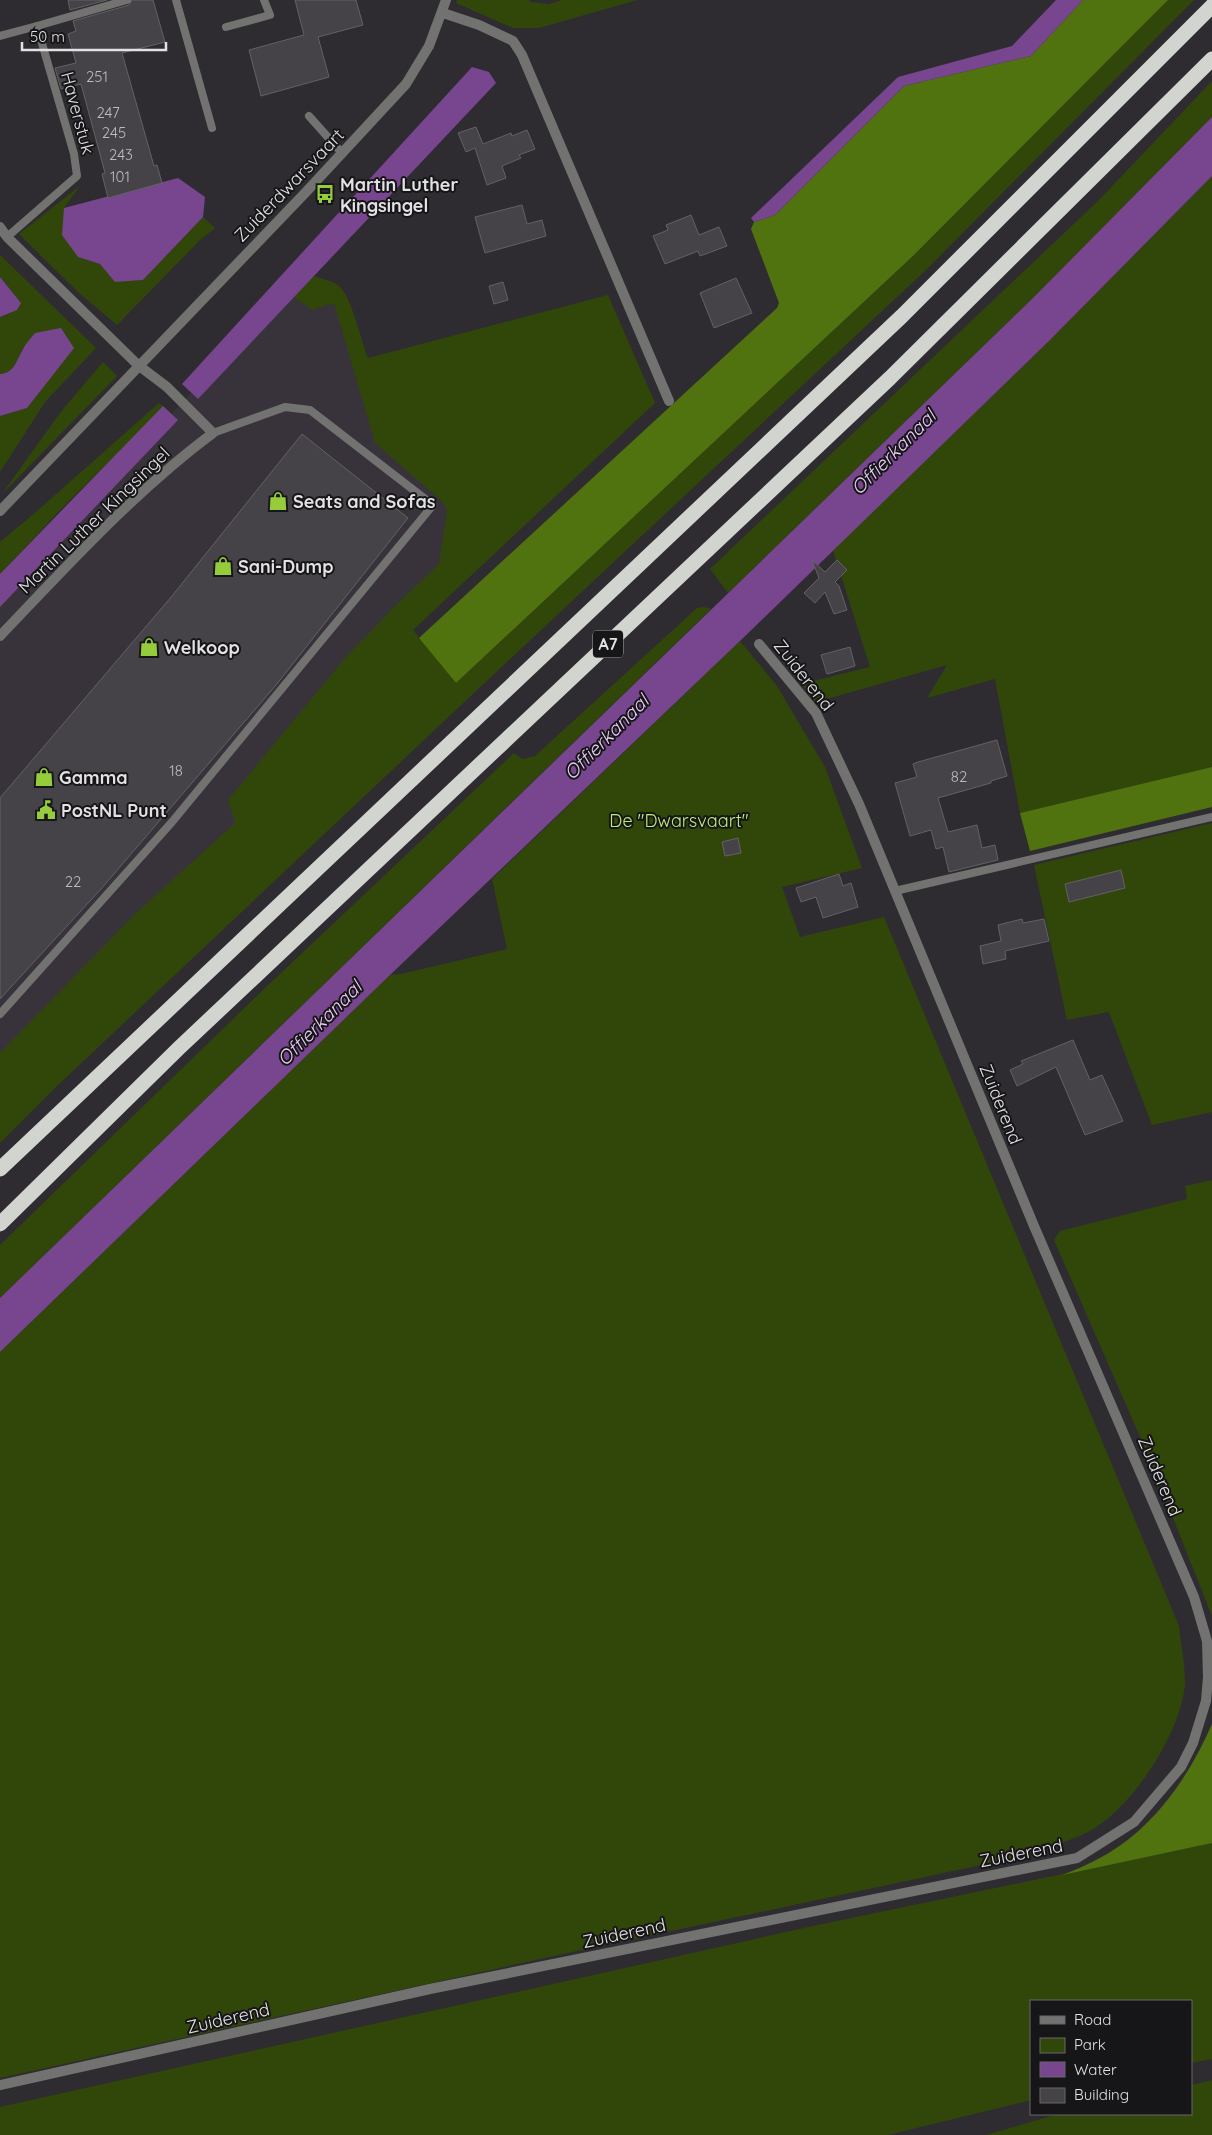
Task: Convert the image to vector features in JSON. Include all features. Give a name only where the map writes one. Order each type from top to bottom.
[{"type":"highway","name":"A7","points":[[0,1169],[902,316],[1212,6]]},
{"type":"highway","name":"A7","points":[[0,1224],[179,1048],[890,378],[1212,59]]},
{"type":"street","name":"Zuiderdwarsvaart","points":[[138,366],[406,84],[429,46],[443,13],[446,0]]},
{"type":"street","points":[[443,13],[479,25],[514,41],[522,55],[669,401]]},
{"type":"street","points":[[0,227],[7,237],[138,366],[167,387],[213,433]]},
{"type":"street","points":[[0,511],[138,366]]},
{"type":"street","name":"Martin Luther Kingsingel","points":[[0,636],[73,558],[137,496],[184,455],[213,433]]},
{"type":"street","name":"Zuiderend","points":[[0,2085],[430,1989],[1077,1858],[1134,1822],[1181,1767],[1193,1742],[1207,1693],[1207,1641],[1194,1596],[1034,1226],[860,804],[816,713],[759,644]]},
{"type":"lane","points":[[0,36],[127,0]]},
{"type":"lane","points":[[176,0],[212,128]]},
{"type":"lane","points":[[226,27],[270,15],[264,0]]},
{"type":"lane","name":"Haverstuk","points":[[7,237],[77,176],[74,154],[37,26]]},
{"type":"lane","points":[[309,116],[342,153]]},
{"type":"lane","points":[[0,1014],[172,822],[433,505],[310,410],[285,407],[213,433]]},
{"type":"lane","points":[[896,891],[1212,817]]},
{"type":"shaded area","points":[[292,281],[337,294],[392,439],[481,538],[250,824],[0,1068],[0,591],[146,442]]},
{"type":"green space","points":[[457,0],[529,0],[530,2],[549,4],[562,0],[637,0],[539,28],[513,28],[456,3]]},
{"type":"green space","points":[[1083,0],[1168,0],[914,255],[456,683],[419,638],[777,308],[779,303],[751,229],[754,222],[775,215],[904,86],[1031,56]]},
{"type":"green space","points":[[1168,0],[1194,0],[927,269],[57,1086],[0,1143],[0,1053],[135,914],[235,823],[228,800],[345,658],[439,564],[447,511],[443,502],[375,443],[334,303],[312,310],[294,297],[314,276],[334,283],[346,296],[368,358],[608,295],[655,403],[413,630],[456,683],[914,255]]},
{"type":"green space","points":[[1212,81],[1212,117],[1034,297],[728,593],[710,569],[1099,200]]},
{"type":"green space","points":[[1212,176],[1212,767],[1020,813],[995,679],[927,698],[947,665],[816,702],[801,684],[870,667],[833,550],[1051,339]]},
{"type":"green space","points":[[80,186],[64,208],[78,257],[100,264],[116,282],[143,280],[203,217],[215,228],[200,240],[117,325],[78,292],[19,234]]},
{"type":"green space","points":[[0,255],[96,348],[45,402],[0,472],[0,416],[27,408],[23,347],[18,361],[9,371],[0,374],[0,317],[9,314],[21,303],[0,277]]},
{"type":"green space","points":[[103,362],[117,376],[2,494],[60,413]]},
{"type":"green space","points":[[159,403],[163,406],[151,420],[62,508],[0,574],[0,542]]},
{"type":"green space","points":[[697,608],[711,609],[0,1298],[0,1245],[262,991],[514,753],[522,759],[535,756]]},
{"type":"green space","name":"De \"Dwarsvaart\"","points":[[740,641],[777,686],[825,767],[862,868],[782,887],[800,937],[884,917],[1179,1626],[1185,1683],[1182,1702],[1175,1724],[1165,1745],[1138,1787],[1106,1820],[1090,1831],[1072,1839],[1014,1858],[563,1954],[0,2078],[0,1352],[390,975],[507,949],[492,879]]},
{"type":"green space","points":[[1212,767],[1212,807],[1030,851],[1020,813]]},
{"type":"green space","points":[[1212,823],[1212,1112],[1152,1125],[1109,1012],[1067,1020],[1034,865]]},
{"type":"green space","points":[[1212,1180],[1212,1616],[1148,1455],[1054,1240],[1060,1231],[1187,1199],[1185,1186]]},
{"type":"green space","points":[[1212,1724],[1212,1843],[1062,1875],[1114,1850],[1150,1820],[1179,1784]]},
{"type":"green space","points":[[1212,1843],[1212,2059],[1192,2063],[1192,2000],[1030,2000],[1030,2100],[888,2135],[0,2135],[0,2107],[813,1926]]},
{"type":"green space","points":[[1212,2080],[1212,2135],[986,2135],[1055,2115],[1192,2115],[1192,2085]]},
{"type":"water","points":[[1056,0],[1083,0],[1031,56],[904,86],[775,215],[754,222],[751,218],[898,77],[1012,46]]},
{"type":"water","points":[[472,67],[489,72],[496,83],[198,399],[182,384]]},
{"type":"water","name":"Offierkanaal","points":[[1212,117],[1212,176],[1051,339],[740,641],[390,975],[0,1352],[0,1298],[1034,297]]},
{"type":"water","points":[[178,178],[205,197],[203,217],[143,280],[115,282],[100,264],[78,257],[62,235],[64,208]]},
{"type":"water","points":[[0,277],[21,303],[17,310],[0,317]]},
{"type":"water","points":[[61,328],[74,348],[27,408],[0,416],[0,374],[12,368],[35,333]]},
{"type":"water","points":[[163,406],[178,420],[0,607],[0,574]]},
{"type":"building","points":[[68,0],[107,0],[70,10]]},
{"type":"building","points":[[132,0],[153,0],[165,42],[122,53],[154,166],[157,165],[162,183],[108,198],[102,174],[105,173],[81,84],[61,89],[55,68],[76,63],[68,34],[76,31],[73,21],[129,5]]},
{"type":"building","points":[[295,0],[356,0],[363,25],[318,37],[329,77],[261,96],[249,50],[304,35]]},
{"type":"building","points":[[476,127],[483,144],[511,133],[512,136],[527,130],[535,149],[519,155],[521,158],[502,166],[506,178],[487,185],[475,148],[466,152],[458,133]]},
{"type":"building","points":[[522,205],[527,224],[542,220],[546,236],[485,253],[475,217]]},
{"type":"building","points":[[691,215],[699,235],[719,227],[727,246],[700,256],[698,251],[665,264],[653,236],[668,230],[666,225]]},
{"type":"building","points":[[736,278],[752,313],[714,328],[700,293]]},
{"type":"building","points":[[503,282],[508,300],[494,304],[489,286]]},
{"type":"building","points":[[302,434],[408,518],[276,685],[101,889],[0,999],[0,798],[172,596]]},
{"type":"building","points":[[812,560],[825,572],[837,560],[847,570],[835,582],[839,586],[847,610],[834,614],[825,592],[815,603],[804,593],[819,578]]},
{"type":"building","points":[[850,647],[855,666],[827,674],[821,655]]},
{"type":"building","points":[[997,740],[1007,776],[991,781],[991,783],[938,798],[948,832],[977,825],[982,848],[995,845],[998,860],[949,872],[943,847],[936,849],[931,830],[910,836],[895,783],[917,777],[913,764]]},
{"type":"building","points":[[738,838],[741,853],[725,856],[722,842]]},
{"type":"building","points":[[1121,870],[1125,888],[1069,902],[1065,884]]},
{"type":"building","points":[[839,874],[843,886],[851,883],[858,907],[823,918],[816,897],[801,902],[796,888]]},
{"type":"building","points":[[1022,919],[1023,923],[1044,919],[1049,941],[1005,951],[1006,959],[983,964],[980,946],[1001,941],[998,925]]},
{"type":"building","points":[[1073,1040],[1090,1080],[1102,1075],[1123,1121],[1085,1135],[1056,1067],[1017,1086],[1010,1070],[1023,1064],[1021,1061]]},
{"type":"place","name":"Martin Luther Kingsingel","points":[[325,194]]},
{"type":"place","name":"Seats and Sofas","points":[[278,501]]},
{"type":"place","name":"Sani-Dump","points":[[223,566]]},
{"type":"place","name":"Welkoop","points":[[149,647]]},
{"type":"place","name":"Gamma","points":[[44,777]]},
{"type":"place","name":"PostNL Punt","points":[[46,810]]}]
